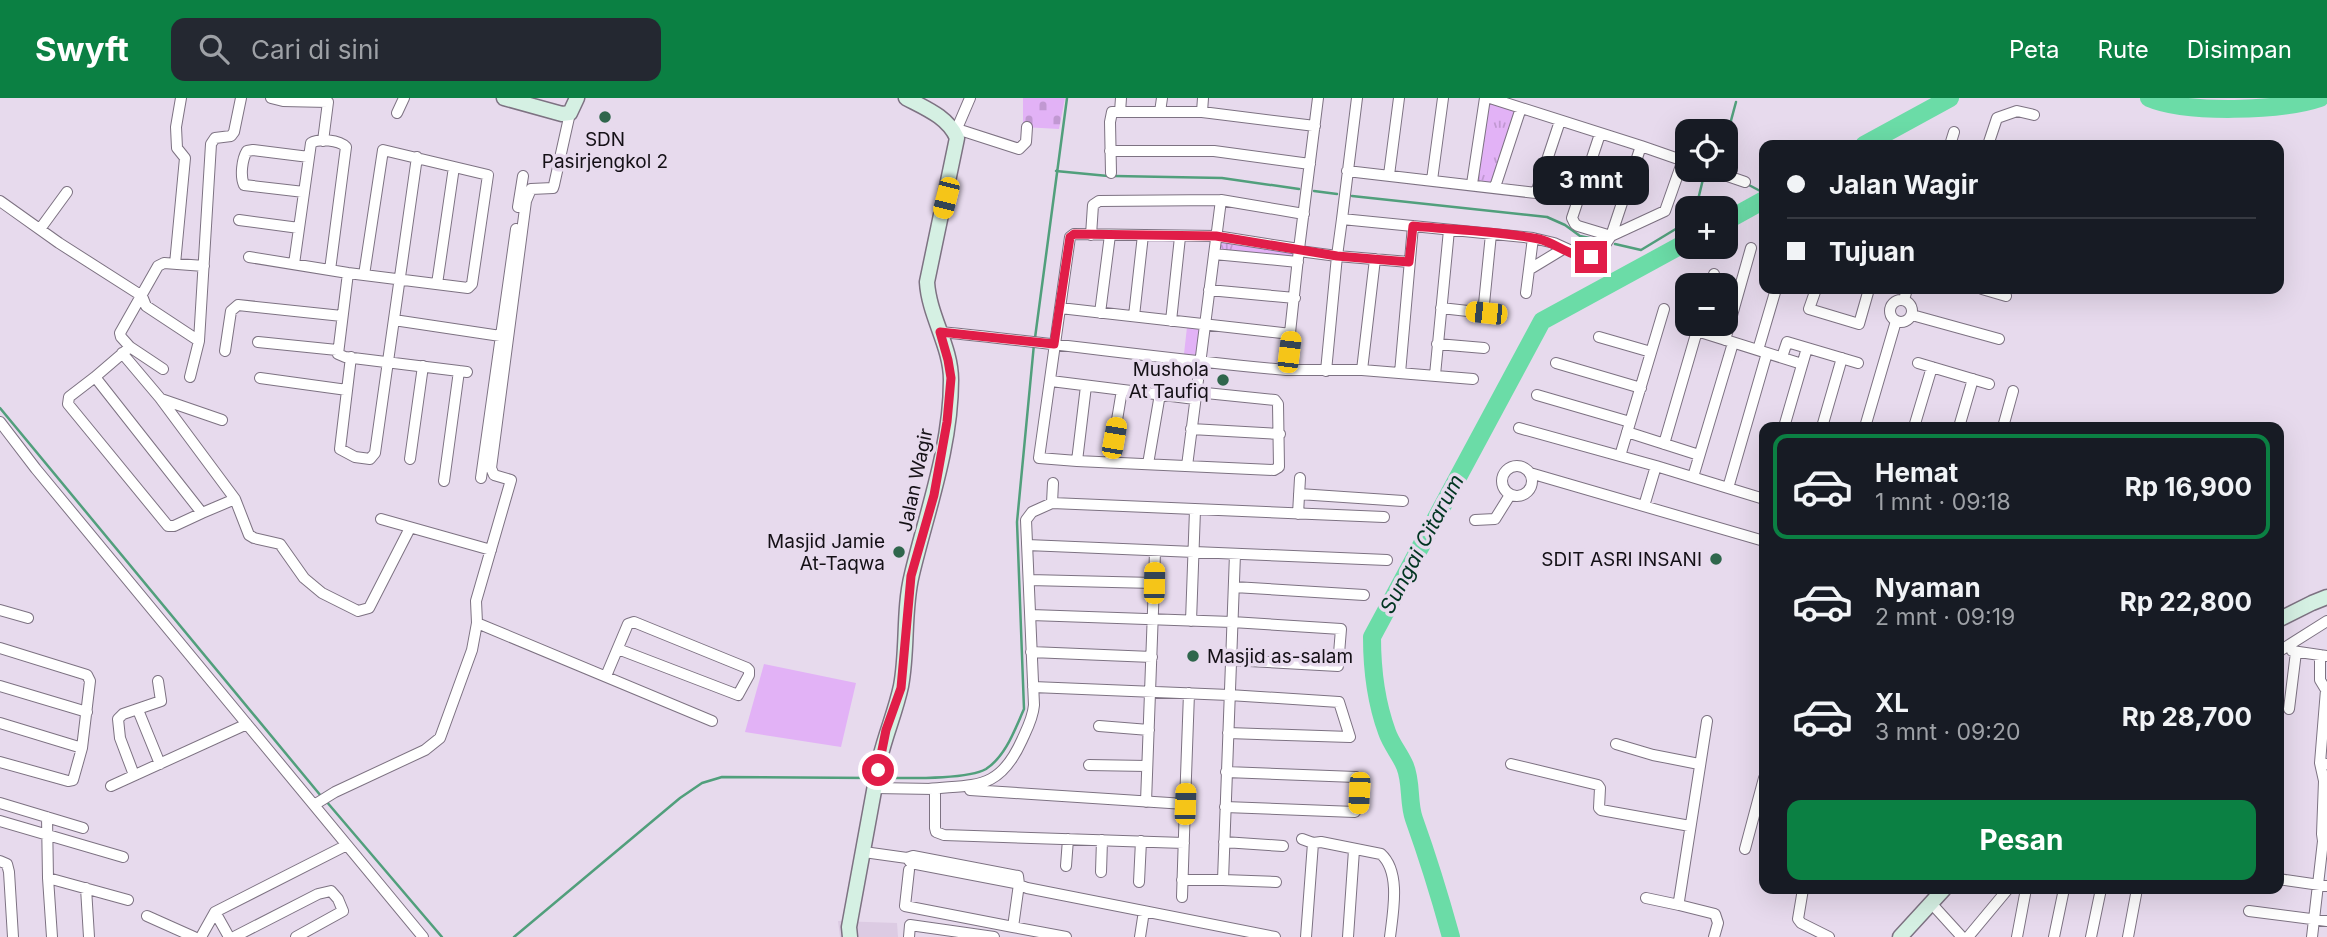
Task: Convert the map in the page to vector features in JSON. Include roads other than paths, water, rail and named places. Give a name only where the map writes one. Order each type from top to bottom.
[{"type":"street","points":[[175,264],[185,158],[177,148],[176,127],[181,98]]},
{"type":"street","points":[[190,377],[199,341],[211,144],[215,138],[231,136],[234,132],[242,98]]},
{"type":"street","points":[[271,98],[283,101],[320,99],[328,102],[323,141]]},
{"type":"street","points":[[397,113],[404,98]]},
{"type":"street","points":[[504,98],[554,113],[570,113]]},
{"type":"street","points":[[481,478],[528,192],[534,188],[553,188],[570,113],[577,98]]},
{"type":"street","points":[[906,98],[939,116],[956,131],[1019,149],[1026,142],[1027,127]]},
{"type":"street","points":[[956,131],[970,98]]},
{"type":"street","points":[[1120,112],[1121,98]]},
{"type":"street","points":[[1160,112],[1162,98]]},
{"type":"street","points":[[1202,112],[1203,98]]},
{"type":"street","points":[[1286,370],[1318,98]]},
{"type":"street","points":[[1326,371],[1357,98]]},
{"type":"street","points":[[1389,175],[1399,98]]},
{"type":"street","points":[[1432,180],[1443,98]]},
{"type":"street","points":[[1472,184],[1488,98],[1675,158]]},
{"type":"street","points":[[1495,187],[1521,108]]},
{"type":"street","points":[[1990,140],[1997,118],[2017,111],[2034,115]]},
{"type":"street","points":[[1111,173],[1112,112],[1202,112],[1315,126]]},
{"type":"street","points":[[1347,171],[1536,193],[1560,121]]},
{"type":"street","name":"Jalan Wagir","points":[[850,937],[849,926],[886,730],[901,688],[911,576],[934,495],[947,422],[951,378],[927,282],[957,143],[956,131]]},
{"type":"street","points":[[1952,140],[1954,132]]},
{"type":"street","points":[[1600,134],[1572,218],[1578,226],[1611,236],[1664,211],[1676,182]]},
{"type":"street","points":[[294,264],[312,142],[344,144],[346,147],[330,270]]},
{"type":"street","points":[[1342,219],[1533,238],[1554,243],[1582,257],[1591,257],[1603,248],[1611,236],[1641,146]]},
{"type":"street","points":[[304,192],[244,185],[244,155],[253,149],[309,157]]},
{"type":"street","points":[[249,257],[348,273],[466,288],[472,285],[489,177],[487,174],[383,150],[364,275]]},
{"type":"street","points":[[1110,151],[1214,151],[1310,164]]},
{"type":"street","points":[[351,357],[340,449],[355,457],[370,459],[375,453],[417,157]]},
{"type":"street","points":[[438,284],[454,167]]},
{"type":"street","points":[[316,804],[425,750],[440,738],[472,650],[477,623],[476,601],[511,480],[494,475],[491,468],[523,176]]},
{"type":"street","points":[[1738,180],[1745,182]]},
{"type":"street","points":[[40,229],[67,192]]},
{"type":"street","points":[[1091,235],[1093,205],[1099,201],[1221,200],[1304,214]]},
{"type":"street","points":[[1188,466],[1221,200]]},
{"type":"street","points":[[0,201],[142,296],[146,306],[199,341]]},
{"type":"street","points":[[239,220],[299,228]]},
{"type":"street","points":[[1400,373],[1413,226]]},
{"type":"street","points":[[1434,375],[1449,230]]},
{"type":"street","points":[[1051,381],[1160,394],[1275,400],[1278,404],[1280,434],[1279,467],[1274,470],[1039,458],[1070,237],[1074,234],[1216,236],[1299,254]]},
{"type":"street","points":[[1441,308],[1485,309],[1491,234]]},
{"type":"street","points":[[1100,313],[1110,235]]},
{"type":"street","points":[[1134,316],[1143,235]]},
{"type":"street","points":[[1171,321],[1180,237]]},
{"type":"street","points":[[1526,293],[1533,238]]},
{"type":"street","points":[[1693,477],[1751,248]]},
{"type":"street","points":[[1530,269],[1563,249]]},
{"type":"street","points":[[1214,254],[1299,254],[1409,262]]},
{"type":"street","points":[[1362,370],[1375,259]]},
{"type":"street","points":[[204,266],[164,263],[158,266],[120,333],[126,350],[235,499],[249,535],[280,544],[304,578],[322,593],[363,611],[372,603],[410,528]]},
{"type":"street","points":[[348,273],[337,350],[340,355],[463,371],[444,481]]},
{"type":"street","points":[[1209,290],[1295,298]]},
{"type":"street","points":[[1728,488],[1775,294]]},
{"type":"street","points":[[1814,294],[1809,309],[1858,324],[1867,294]]},
{"type":"street","points":[[1904,300],[1906,294]]},
{"type":"street","points":[[1999,294],[2006,296]]},
{"type":"street","points":[[1904,300],[1912,305],[1912,315],[1906,322],[1896,321],[1890,314],[1891,306],[1896,301],[1904,300]]},
{"type":"street","points":[[225,351],[231,311],[239,305],[342,316]]},
{"type":"street","points":[[1060,308],[1291,334]]},
{"type":"street","points":[[1620,456],[1664,309]]},
{"type":"street","points":[[1912,315],[1999,339]]},
{"type":"street","points":[[394,320],[506,336]]},
{"type":"street","points":[[1866,422],[1896,321]]},
{"type":"street","points":[[940,332],[1042,342],[1199,363],[1286,370],[1362,370],[1473,379]]},
{"type":"street","points":[[1664,444],[1696,336]]},
{"type":"street","points":[[1717,336],[1802,364]]},
{"type":"street","points":[[1599,337],[1651,352]]},
{"type":"street","points":[[258,342],[337,350]]},
{"type":"street","points":[[1782,358],[1787,342],[1858,363]]},
{"type":"street","points":[[1437,344],[1484,348]]},
{"type":"street","points":[[1785,422],[1807,348]]},
{"type":"street","points":[[126,350],[163,369]]},
{"type":"street","points":[[126,350],[69,397],[68,404],[168,526],[174,526],[235,499]]},
{"type":"street","points":[[1823,422],[1842,358]]},
{"type":"street","points":[[1556,363],[1641,387]]},
{"type":"street","points":[[1918,363],[1989,384]]},
{"type":"street","points":[[410,459],[423,366]]},
{"type":"street","points":[[1916,422],[1932,367]]},
{"type":"street","points":[[95,377],[202,513]]},
{"type":"street","points":[[260,378],[346,390]]},
{"type":"street","points":[[1960,422],[1973,379]]},
{"type":"street","points":[[1076,461],[1086,386]]},
{"type":"street","points":[[1110,462],[1122,390]]},
{"type":"street","points":[[2004,422],[2013,391]]},
{"type":"street","points":[[1148,464],[1160,394]]},
{"type":"street","points":[[1537,395],[1699,455]]},
{"type":"street","points":[[160,398],[222,420]]},
{"type":"street","points":[[0,422],[423,937]]},
{"type":"street","points":[[1519,428],[1759,497]]},
{"type":"street","points":[[1191,429],[1280,434]]},
{"type":"street","points":[[1530,472],[1532,482],[1528,491],[1520,496],[1506,492],[1501,482],[1503,472],[1517,465],[1530,472],[1759,540]]},
{"type":"street","points":[[1644,506],[1656,466]]},
{"type":"street","points":[[1298,514],[1300,478]]},
{"type":"street","points":[[1052,503],[1053,484]]},
{"type":"street","points":[[1299,494],[1403,501]]},
{"type":"street","points":[[1475,520],[1495,519],[1510,495]]},
{"type":"street","points":[[932,789],[981,784],[1002,771],[1016,753],[1030,721],[1033,711],[1033,687],[1026,520],[1028,515],[1052,503],[1384,517]]},
{"type":"street","points":[[1191,621],[1195,510]]},
{"type":"street","points":[[381,519],[491,550]]},
{"type":"street","points":[[1027,545],[1387,560]]},
{"type":"street","points":[[1146,802],[1155,551]]},
{"type":"street","points":[[1223,880],[1235,554]]},
{"type":"street","points":[[1029,580],[1154,583]]},
{"type":"street","points":[[1234,587],[1364,595]]},
{"type":"street","points":[[2284,617],[2327,597]]},
{"type":"street","points":[[0,610],[28,618]]},
{"type":"street","points":[[1031,615],[1341,629],[1338,666],[1230,660]]},
{"type":"street","points":[[2284,648],[2327,621]]},
{"type":"street","points":[[606,676],[628,624],[634,622],[747,668],[749,675],[738,695],[618,649]]},
{"type":"street","points":[[477,623],[712,721]]},
{"type":"street","points":[[0,648],[89,677],[82,748],[72,781],[0,762]]},
{"type":"street","points":[[2284,651],[2324,655],[2320,680],[2327,690],[2325,842],[2323,885],[2312,937]]},
{"type":"street","points":[[1031,652],[1152,657]]},
{"type":"street","points":[[2289,709],[2296,652]]},
{"type":"street","points":[[134,775],[120,738],[118,723],[123,714],[161,701],[158,681]]},
{"type":"street","points":[[0,686],[86,712]]},
{"type":"street","points":[[1033,687],[1339,702],[1350,737],[1228,733]]},
{"type":"street","points":[[1182,897],[1189,693]]},
{"type":"street","points":[[138,710],[160,764]]},
{"type":"street","points":[[1679,905],[1679,888],[1707,721]]},
{"type":"street","points":[[0,723],[82,748]]},
{"type":"street","points":[[111,786],[247,724]]},
{"type":"street","points":[[1098,726],[1149,730]]},
{"type":"street","points":[[1616,744],[1699,764]]},
{"type":"street","points":[[1511,764],[1598,785],[1601,810],[1690,826]]},
{"type":"street","points":[[1089,765],[1147,766]]},
{"type":"street","points":[[1225,807],[1355,812],[1358,807],[1359,779],[1226,772]]},
{"type":"street","points":[[876,781],[932,789],[1185,804]]},
{"type":"street","points":[[932,789],[934,828],[939,834],[1184,843]]},
{"type":"street","points":[[0,803],[83,828]]},
{"type":"street","points":[[1745,849],[1759,808]]},
{"type":"street","points":[[47,817],[52,937]]},
{"type":"street","points":[[0,821],[123,857]]},
{"type":"street","points":[[1066,866],[1068,839]]},
{"type":"street","points":[[1302,839],[1383,855],[1392,875],[1390,937]]},
{"type":"street","points":[[1101,872],[1102,840]]},
{"type":"street","points":[[1139,883],[1141,841]]},
{"type":"street","points":[[1224,842],[1283,846]]},
{"type":"street","points":[[1306,937],[1313,843]]},
{"type":"street","points":[[201,937],[215,912],[347,845]]},
{"type":"street","points":[[1348,937],[1354,849]]},
{"type":"street","points":[[864,852],[907,858],[911,863],[1019,884],[1027,888],[1275,937]]},
{"type":"street","points":[[0,861],[9,868],[13,937]]},
{"type":"street","points":[[909,870],[905,906],[1066,937]]},
{"type":"street","points":[[48,878],[128,901]]},
{"type":"street","points":[[1182,880],[1276,882]]},
{"type":"street","points":[[2284,880],[2323,885]]},
{"type":"street","points":[[1013,927],[1019,884]]},
{"type":"street","points":[[86,888],[89,937]]},
{"type":"street","points":[[234,937],[318,894],[331,891],[338,899],[342,912],[296,937]]},
{"type":"street","points":[[1802,894],[1798,919],[1829,937]]},
{"type":"street","points":[[1900,937],[1939,894]]},
{"type":"street","points":[[1968,937],[2004,894]]},
{"type":"street","points":[[2017,937],[2025,894]]},
{"type":"street","points":[[2054,937],[2063,894]]},
{"type":"street","points":[[2091,937],[2100,894]]},
{"type":"street","points":[[2128,937],[2136,894]]},
{"type":"street","points":[[1646,898],[1715,914],[1717,923],[1714,937]]},
{"type":"street","points":[[1931,903],[1962,937]]},
{"type":"street","points":[[1140,937],[1144,911]]},
{"type":"street","points":[[2249,911],[2327,920]]},
{"type":"street","points":[[215,912],[229,937]]},
{"type":"street","points":[[147,916],[194,937]]},
{"type":"street","points":[[909,937],[910,925],[938,933],[994,937]]},
{"type":"waterway","points":[[1035,338],[1067,98]]},
{"type":"waterway","name":"Sungai Citarum","points":[[1873,140],[1950,98]]},
{"type":"waterway","name":"Sungai Citarum","points":[[2149,98],[2186,107],[2234,109],[2282,106],[2320,98]]},
{"type":"waterway","points":[[1731,119],[1736,102]]},
{"type":"waterway","points":[[1056,171],[1108,176]]},
{"type":"waterway","points":[[1115,176],[1222,178],[1299,189]]},
{"type":"waterway","points":[[1699,196],[1702,182]]},
{"type":"waterway","points":[[1747,184],[1759,190]]},
{"type":"waterway","points":[[1314,191],[1337,194]]},
{"type":"waterway","points":[[1352,196],[1547,217],[1580,236],[1599,240]]},
{"type":"waterway","name":"Sungai Citarum","points":[[1738,214],[1759,203]]},
{"type":"waterway","points":[[1615,244],[1641,250],[1675,229]]},
{"type":"waterway","name":"Sungai Citarum","points":[[1451,937],[1412,813],[1407,772],[1389,736],[1380,709],[1372,637],[1542,321],[1675,249]]},
{"type":"waterway","points":[[882,778],[951,777],[986,769],[1004,750],[1024,709],[1017,522],[1034,344]]},
{"type":"waterway","points":[[0,408],[321,796]]},
{"type":"waterway","points":[[514,937],[680,798],[702,783],[722,777],[872,778]]},
{"type":"waterway","points":[[326,801],[442,937]]},
{"type":"place","name":"SDN Pasirjengkol 2","points":[[605,117]]},
{"type":"place","name":"Mushola At Taufiq","points":[[1223,380]]},
{"type":"place","name":"Masjid Jamie At-Taqwa","points":[[899,552]]},
{"type":"place","name":"SDIT ASRI INSANI","points":[[1716,559]]},
{"type":"place","name":"Masjid as-salam","points":[[1193,656]]}]
